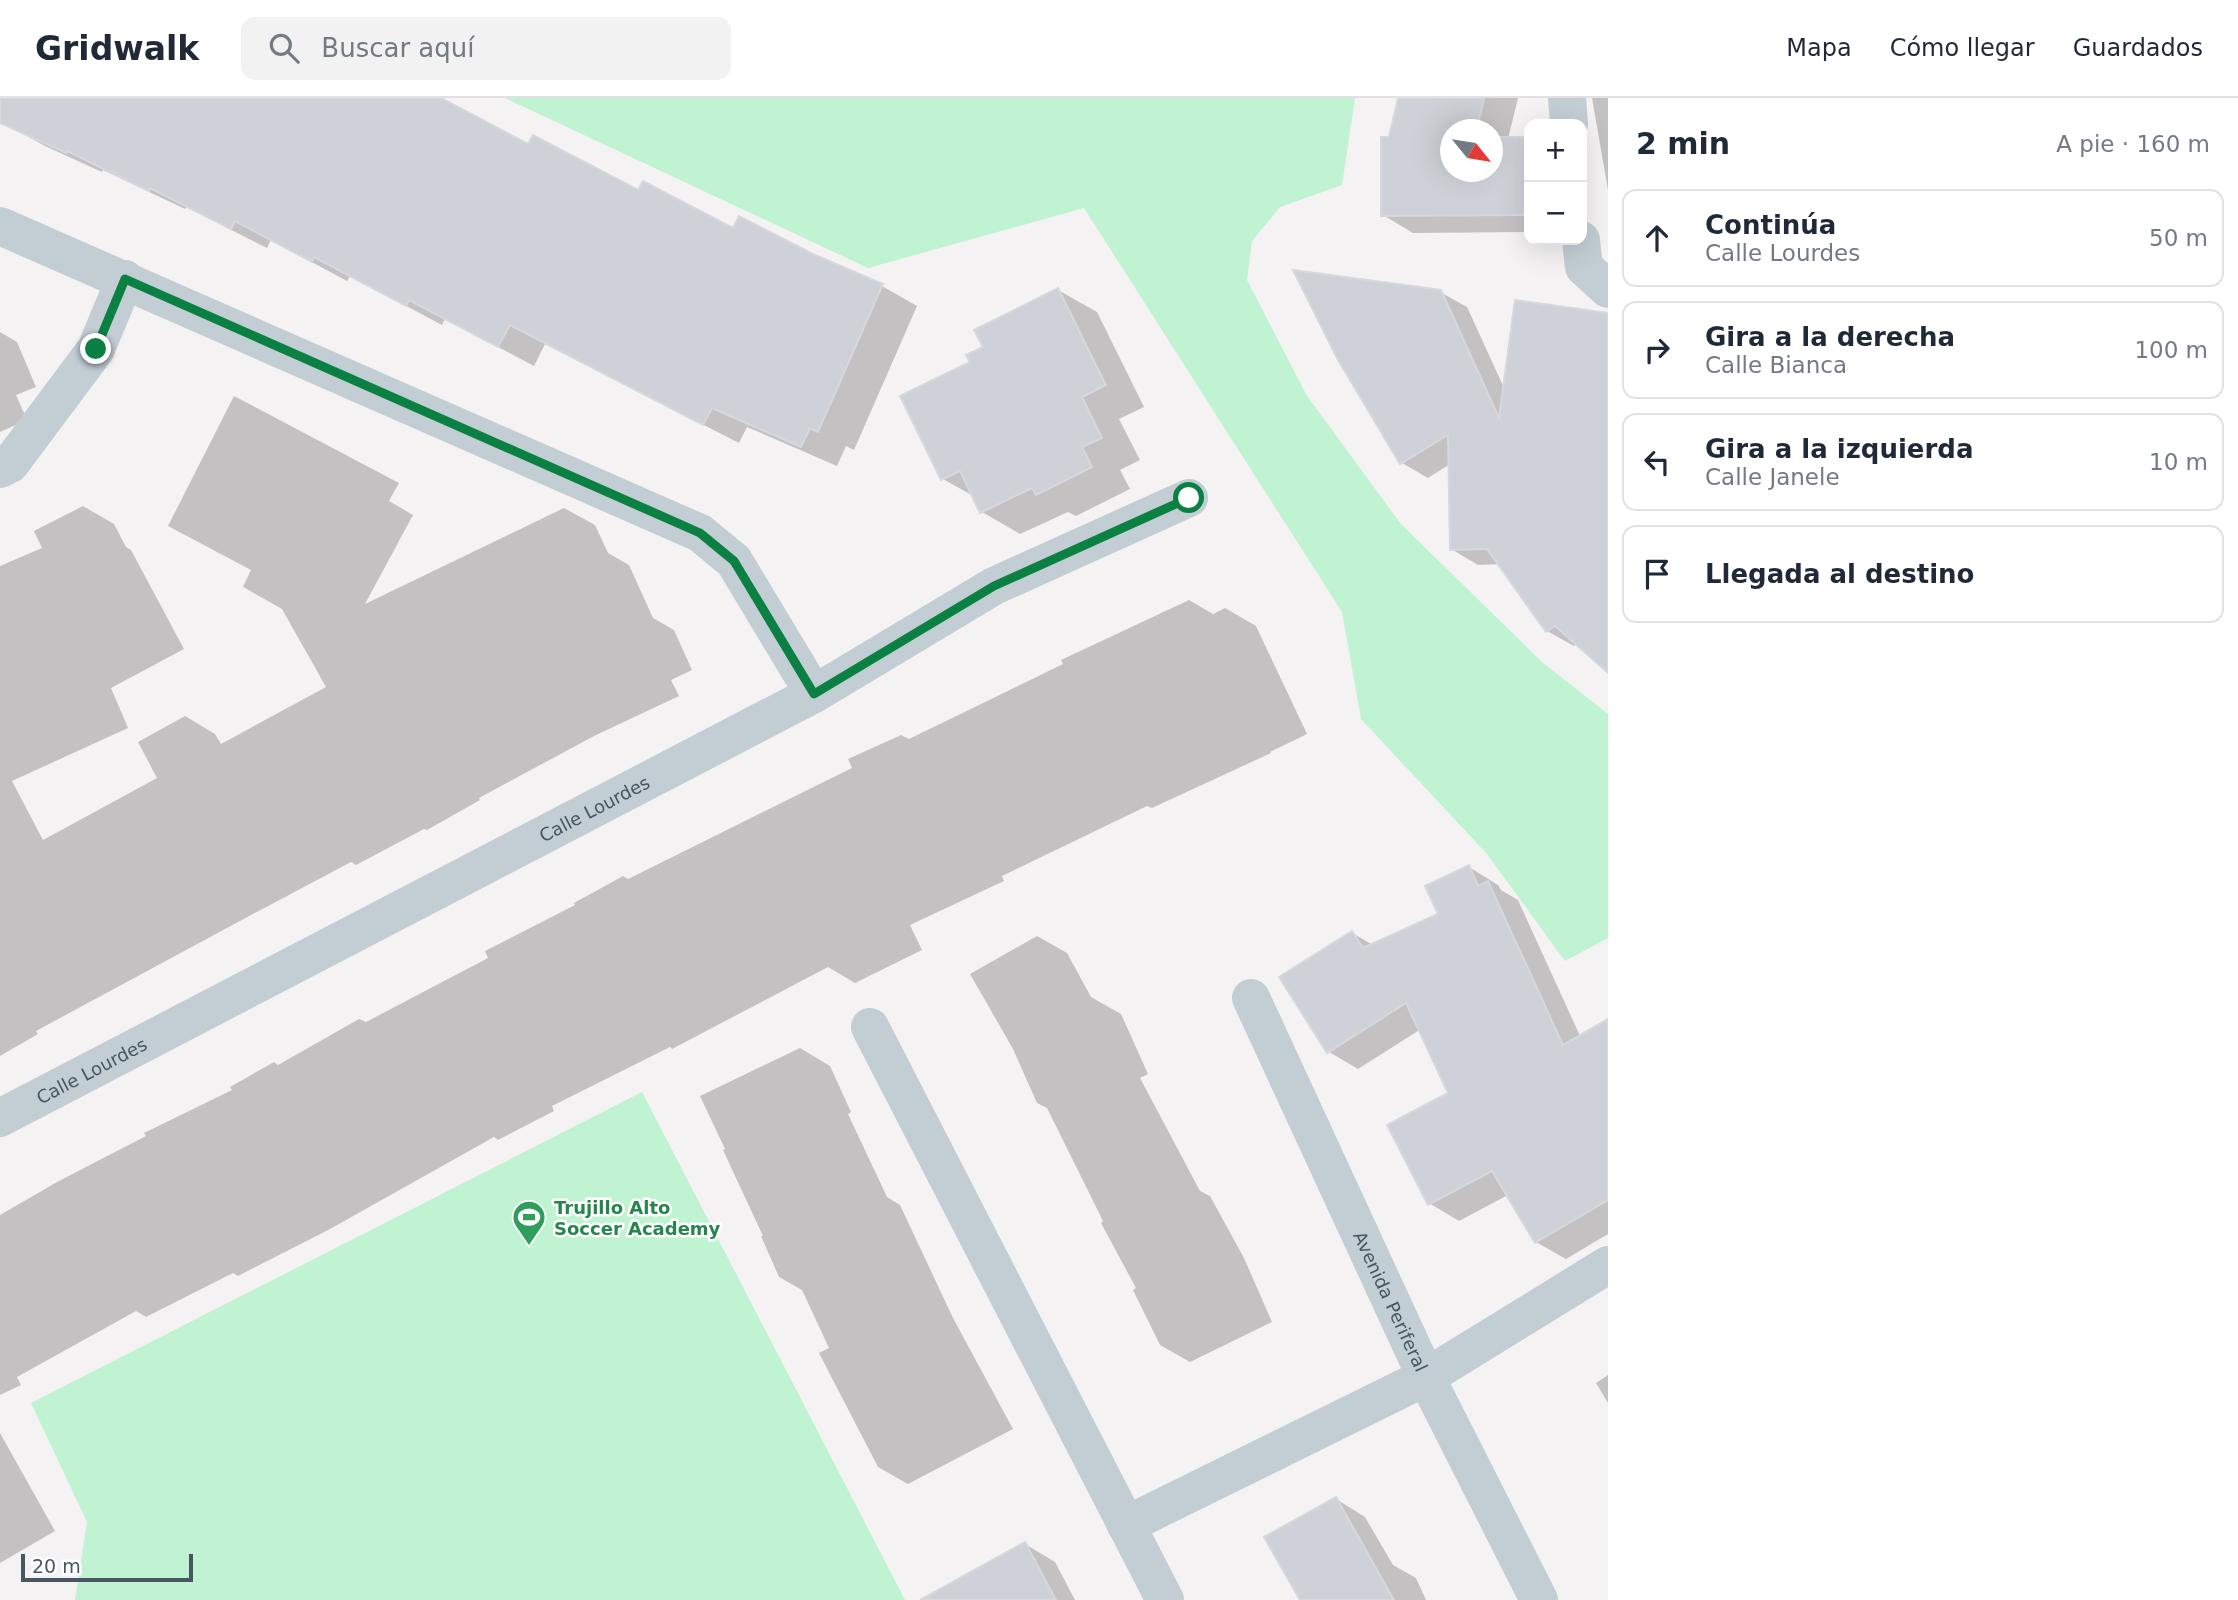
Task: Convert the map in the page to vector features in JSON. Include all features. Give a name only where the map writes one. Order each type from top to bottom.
[{"type":"street","points":[[1567,98],[1569,119]]},
{"type":"street","points":[[0,226],[700,533],[734,561],[814,694]]},
{"type":"street","points":[[1582,245],[1584,267],[1608,289]]},
{"type":"street","points":[[0,469],[10,464],[96,349],[125,279]]},
{"type":"street","name":"Calle Lourdes","points":[[0,1118],[814,694],[994,586],[1189,498]]},
{"type":"street","name":"Avenida Periferal","points":[[1251,998],[1426,1377],[1539,1600]]},
{"type":"street","points":[[870,1027],[1165,1600]]},
{"type":"street","points":[[1126,1525],[1426,1377],[1608,1265]]},
{"type":"green space","points":[[505,98],[1355,98],[1342,185],[1280,207],[1252,241],[1247,280],[1307,396],[1401,524],[1542,662],[1608,714],[1608,938],[1565,961],[1487,854],[1361,719],[1342,612],[1084,208],[868,268]]},
{"type":"green space","name":"Trujillo Alto Soccer Academy","points":[[642,1092],[905,1600],[75,1600],[87,1522],[31,1403]]},
{"type":"building","points":[[0,98],[441,98],[528,144],[533,135],[638,190],[643,181],[733,228],[739,216],[813,254],[883,284],[818,432],[810,428],[801,447],[712,408],[703,425],[510,325],[498,347],[409,300],[406,306],[314,257],[312,262],[235,221],[231,229],[150,188],[149,191],[67,151],[66,153],[0,123]]},
{"type":"building","points":[[1398,98],[1484,98],[1479,119],[1440,119],[1440,182],[1503,182],[1503,137],[1524,137],[1524,215],[1381,216],[1381,137],[1389,137]]},
{"type":"building","points":[[1293,270],[1441,290],[1499,418],[1515,300],[1608,313],[1608,673],[1555,626],[1546,632],[1487,549],[1450,550],[1448,435],[1400,464],[1337,358]]},
{"type":"building","points":[[1058,288],[1106,385],[1082,397],[1102,438],[1082,447],[1092,467],[1036,495],[1032,488],[980,513],[960,471],[941,480],[900,396],[970,362],[966,355],[983,347],[974,330]]},
{"type":"building","points":[[1469,865],[1478,886],[1488,881],[1563,1045],[1608,1019],[1608,1200],[1535,1243],[1492,1171],[1428,1205],[1387,1125],[1448,1093],[1406,1003],[1327,1053],[1279,977],[1352,931],[1363,948],[1438,914],[1425,886]]},
{"type":"building","points":[[1336,1497],[1394,1600],[1300,1600],[1264,1537]]},
{"type":"building","points":[[1025,1542],[1056,1600],[920,1600]]},
{"type":"place","name":"Trujillo Alto Soccer Academy","points":[[529,1247]]},
{"type":"route","points":[[96,349],[125,279],[700,533],[734,561],[814,694],[994,586],[1189,498]]}]
